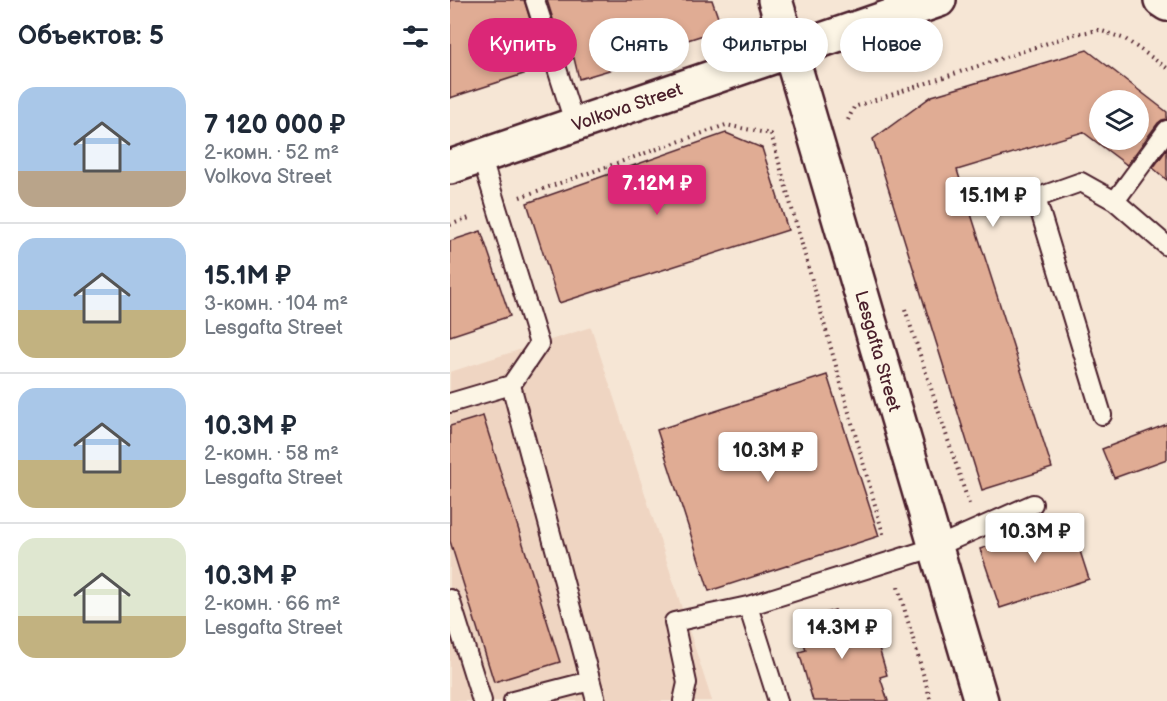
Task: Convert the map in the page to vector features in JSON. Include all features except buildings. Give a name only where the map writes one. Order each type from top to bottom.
[{"type":"street","name":"Lesgafta Street","points":[[775,0],[780,18]]},
{"type":"street","name":"Volkova Street","points":[[828,38],[939,0]]},
{"type":"street","points":[[1161,0],[1167,4]]},
{"type":"street","name":"Volkova Street","points":[[450,167],[728,72]]},
{"type":"street","name":"Lesgafta Street","points":[[796,72],[981,701]]},
{"type":"lane","points":[[536,0],[575,124]]},
{"type":"lane","points":[[1115,201],[1167,130]]},
{"type":"lane","points":[[450,403],[511,385],[539,344],[481,156]]},
{"type":"lane","points":[[1102,415],[1036,198],[1081,182],[1115,201],[1167,246]]},
{"type":"lane","points":[[511,385],[596,701]]},
{"type":"lane","points":[[683,701],[687,683],[674,622],[748,606],[936,547],[1033,504]]},
{"type":"lane","points":[[450,599],[482,701]]},
{"type":"lane","points":[[748,606],[778,701]]},
{"type":"lane","points":[[513,701],[590,681]]},
{"type":"path","points":[[844,127],[854,107],[1075,34],[1099,30],[1125,39],[1167,68]]},
{"type":"path","points":[[450,225],[495,206],[726,126],[771,134],[931,701]]},
{"type":"path","points":[[904,306],[978,529]]},
{"type":"shaded area","points":[[591,327],[712,701],[450,701],[450,372]]}]
